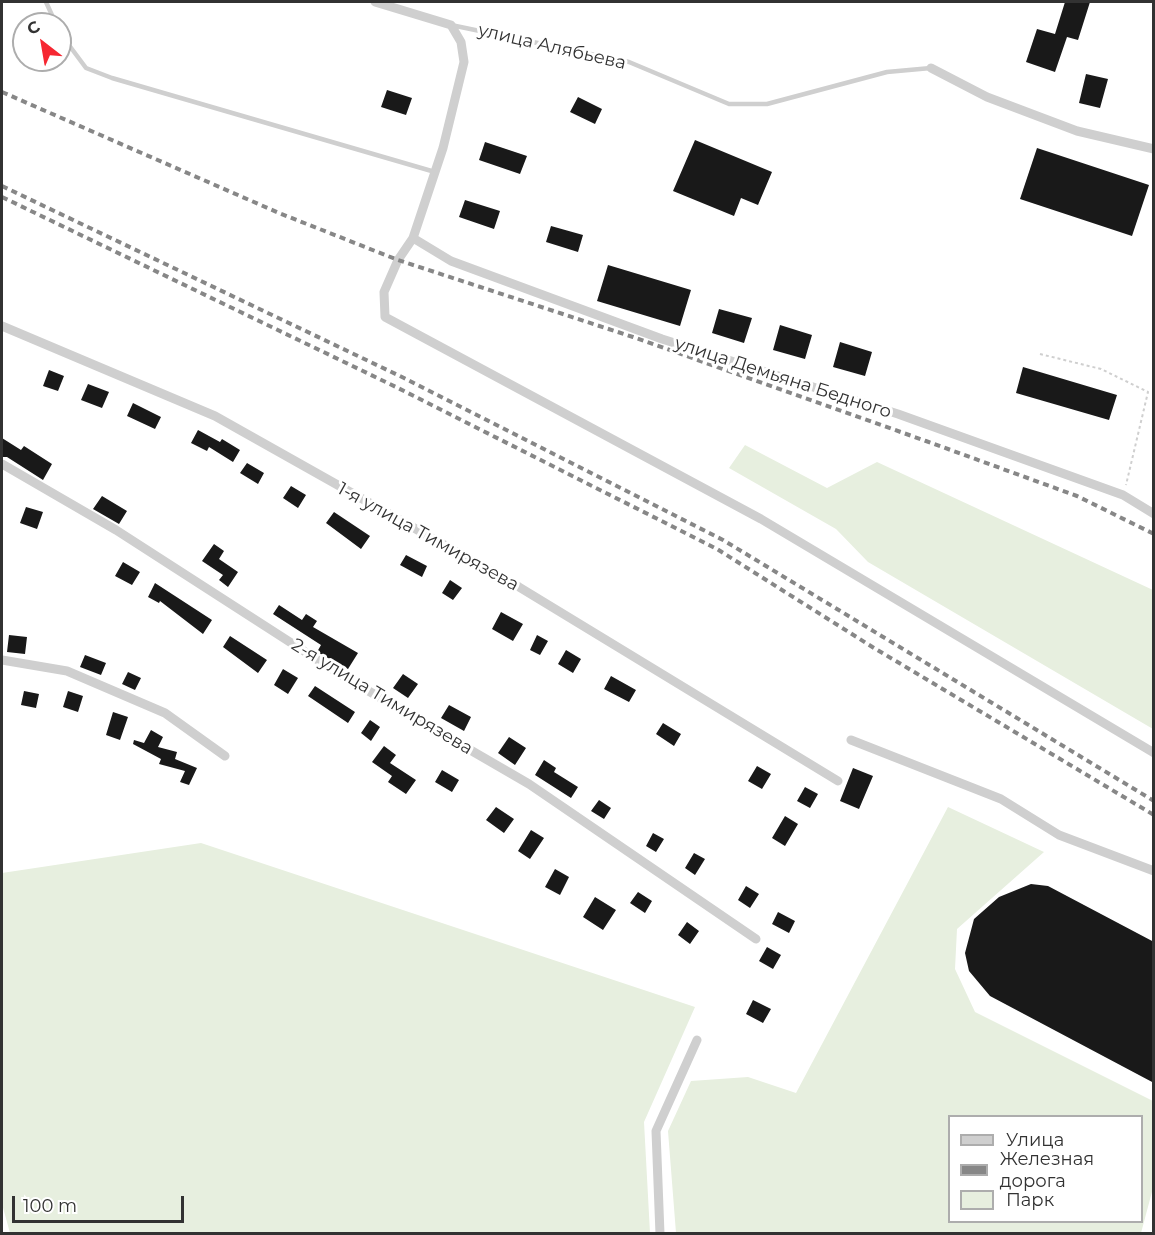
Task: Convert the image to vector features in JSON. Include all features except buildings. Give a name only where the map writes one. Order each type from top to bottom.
[{"type":"street","points":[[375,2],[451,25],[461,42],[464,62],[435,172],[413,238],[398,260],[384,292],[385,317],[761,519],[1154,753]]},
{"type":"street","points":[[931,68],[987,97],[1077,131],[1154,149]]},
{"type":"street","name":"улица Демьяна Бедного","points":[[413,238],[451,261],[651,335],[898,414],[1124,495],[1154,514]]},
{"type":"street","name":"1-я улица Тимирязева","points":[[2,326],[214,416],[519,587],[838,781]]},
{"type":"street","name":"2-я улица Тимирязева","points":[[2,464],[116,530],[341,675],[529,784],[756,939]]},
{"type":"street","points":[[2,660],[67,670],[165,713],[225,756]]},
{"type":"street","points":[[851,740],[1002,799],[1059,835],[1154,871]]},
{"type":"street","points":[[1143,747],[1154,747]]},
{"type":"street","points":[[660,1233],[656,1131],[697,1040]]},
{"type":"lane","name":"улица Алябьева","points":[[451,25],[628,62],[729,104],[767,104],[887,72],[931,68]]},
{"type":"lane","points":[[72,49],[86,68],[112,78],[435,172]]},
{"type":"path","points":[[1040,354],[1101,369],[1148,392],[1124,495]]},
{"type":"green space","points":[[745,445],[827,488],[877,462],[1153,590],[1153,729],[868,562],[836,529],[729,468]]},
{"type":"green space","points":[[948,807],[1044,852],[957,929],[955,969],[975,1012],[1153,1101],[1153,1188],[1141,1233],[676,1233],[668,1131],[691,1081],[748,1077],[796,1093]]},
{"type":"green space","points":[[201,843],[695,1007],[644,1122],[650,1233],[10,1233],[2,1204],[2,873]]},
{"type":"railway","points":[[2,92],[279,213],[398,260],[633,337],[926,441],[1077,496],[1154,534]]},
{"type":"railway","points":[[2,186],[404,378],[723,540],[1154,801]]},
{"type":"railway","points":[[2,197],[396,387],[717,549],[874,648],[1154,815]]}]
